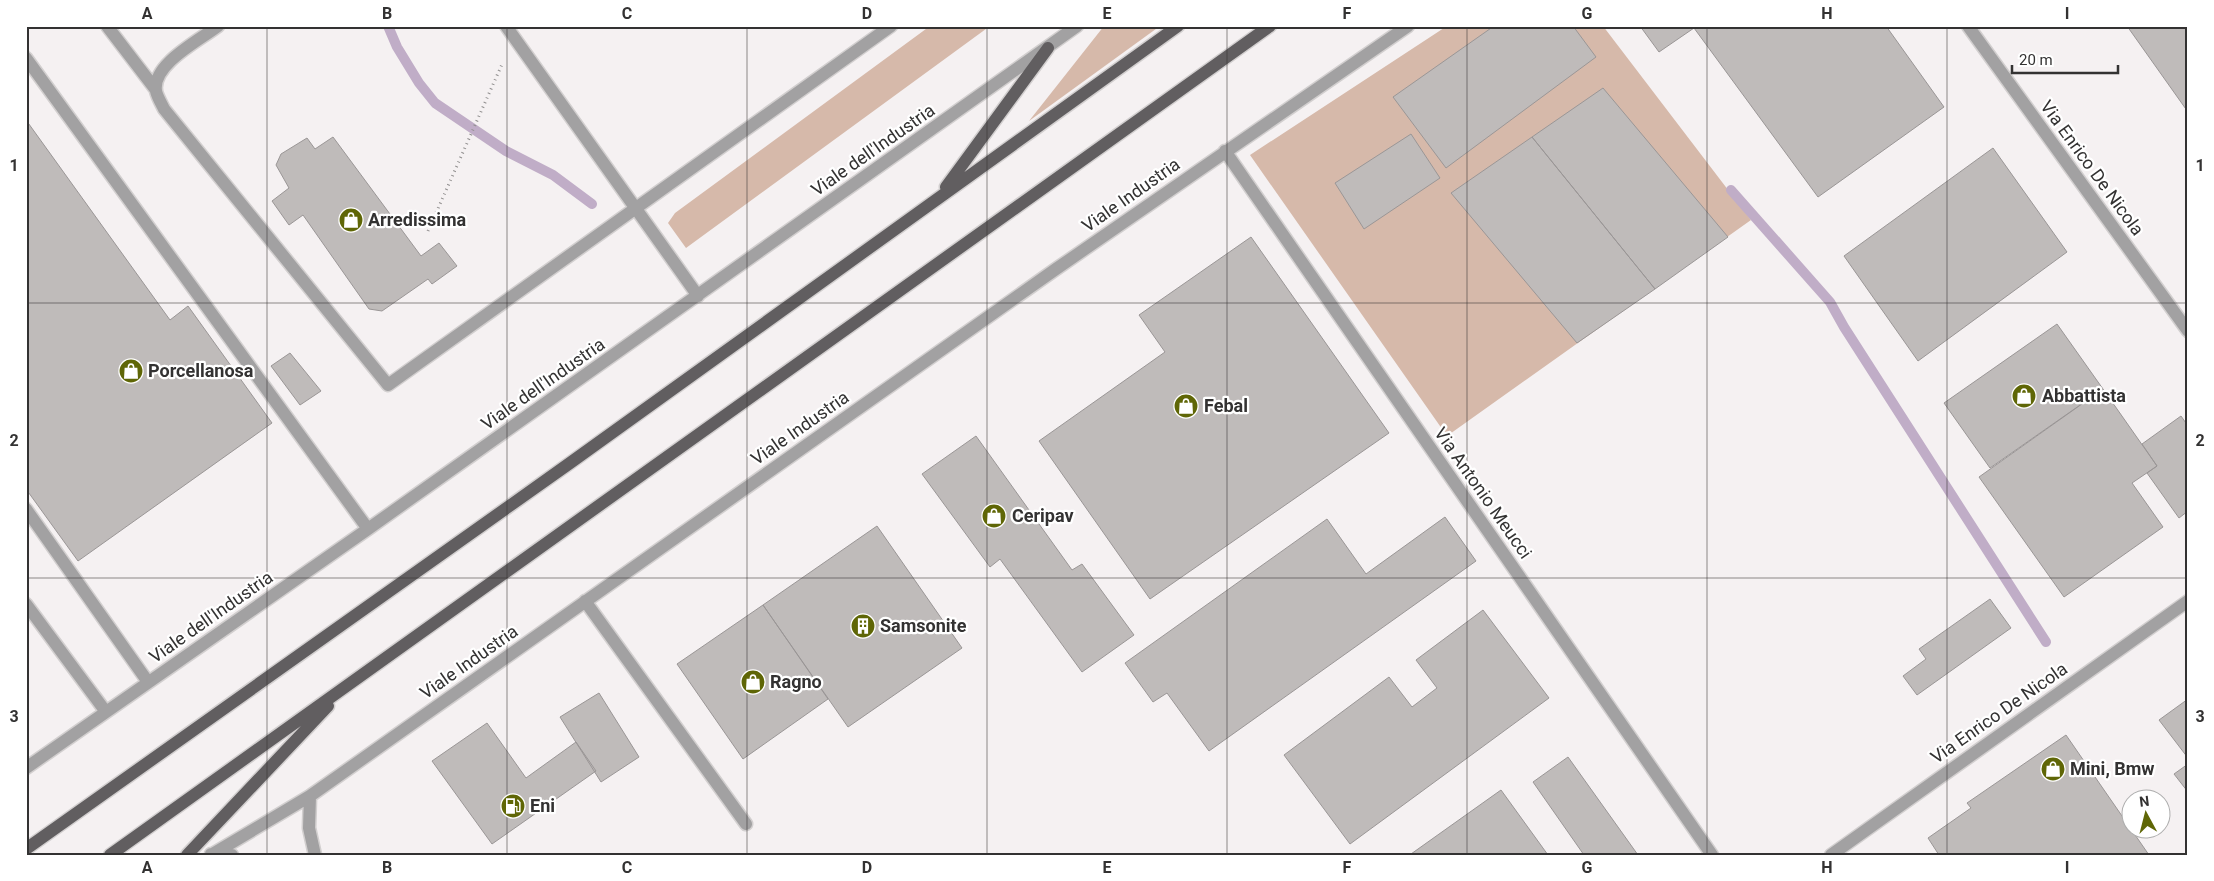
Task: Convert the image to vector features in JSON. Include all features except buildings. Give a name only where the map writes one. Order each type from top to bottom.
[{"type":"main road","points":[[26,849],[570,463],[1178,26]]},
{"type":"main road","points":[[110,855],[1270,26]]},
{"type":"main road","points":[[939,197],[1048,48]]},
{"type":"main road","points":[[187,855],[348,684]]},
{"type":"street","points":[[108,26],[156,90],[164,109],[388,385],[891,26]]},
{"type":"street","points":[[156,90],[160,72],[172,60],[218,26]]},
{"type":"street","points":[[506,26],[698,296]]},
{"type":"street","name":"Viale dell'Industria","points":[[26,768],[368,529],[1077,26]]},
{"type":"street","name":"Viale Industria","points":[[211,855],[310,796],[1225,151],[1408,26]]},
{"type":"street","name":"Via Enrico De Nicola","points":[[1968,26],[2188,331]]},
{"type":"street","points":[[26,58],[368,529]]},
{"type":"street","name":"Via Antonio Meucci","points":[[1225,151],[1712,855]]},
{"type":"street","points":[[26,509],[148,682]]},
{"type":"street","name":"Via Enrico De Nicola","points":[[1831,855],[2188,600]]},
{"type":"street","points":[[585,601],[746,824]]},
{"type":"street","points":[[26,604],[106,712]]},
{"type":"street","points":[[310,796],[309,828],[315,855]]},
{"type":"street","points":[[211,855],[232,855]]},
{"type":"path","points":[[428,231],[514,38]]},
{"type":"shaded area","points":[[930,26],[990,26],[686,248],[668,223],[675,213]]},
{"type":"shaded area","points":[[1104,26],[1160,26],[1029,121]]},
{"type":"shaded area","points":[[1447,26],[1603,26],[1751,220],[1447,436],[1250,155]]},
{"type":"waterway","points":[[388,26],[397,47],[419,83],[435,103],[506,151],[553,175],[592,204]]},
{"type":"waterway","points":[[1731,190],[1830,302],[1844,327],[2046,642]]},
{"type":"place","name":"Arredissima","points":[[351,220]]},
{"type":"place","name":"Porcellanosa","points":[[131,371]]},
{"type":"place","name":"Abbattista","points":[[2024,396]]},
{"type":"place","name":"Febal","points":[[1186,406]]},
{"type":"place","name":"Ceripav","points":[[994,516]]},
{"type":"place","name":"Samsonite","points":[[863,626]]},
{"type":"place","name":"Ragno","points":[[753,682]]},
{"type":"place","name":"Mini, Bmw","points":[[2053,769]]},
{"type":"place","name":"Eni","points":[[513,806]]}]
